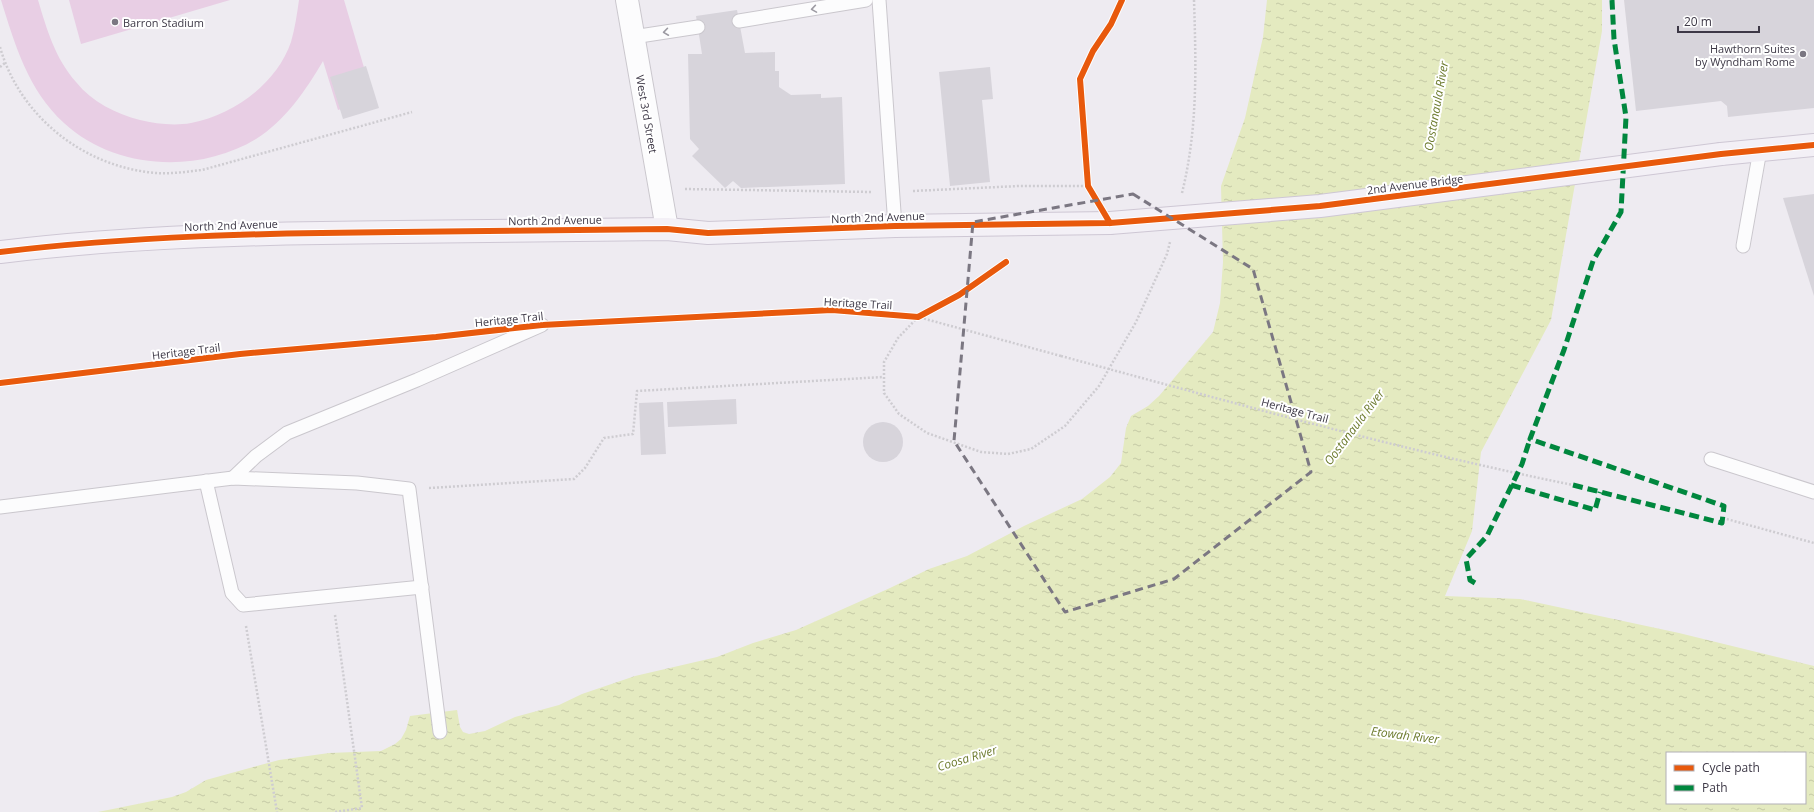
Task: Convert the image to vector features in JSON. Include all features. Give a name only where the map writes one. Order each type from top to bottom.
[{"type":"main road","name":"2nd Avenue Bridge","points":[[1110,223],[1335,204],[1721,154],[1814,145]]},
{"type":"main road","name":"North 2nd Avenue","points":[[0,252],[54,245],[161,238],[288,233],[667,229],[708,234],[895,226],[1110,223]]},
{"type":"street","name":"West 3rd Street","points":[[627,0],[667,229]]},
{"type":"lane","points":[[739,21],[866,0]]},
{"type":"lane","points":[[879,0],[895,226]]},
{"type":"lane","points":[[634,36],[698,27]]},
{"type":"lane","points":[[1743,246],[1760,150]]},
{"type":"lane","points":[[233,478],[256,456],[287,433],[417,380],[542,325]]},
{"type":"lane","points":[[1711,459],[1814,492]]},
{"type":"lane","points":[[0,507],[233,478],[357,484],[409,489],[440,732]]},
{"type":"lane","points":[[206,481],[232,592],[243,605],[422,587]]},
{"type":"path","points":[[1182,195],[1190,159],[1197,76],[1194,0]]},
{"type":"path","points":[[0,47],[5,63],[13,80],[32,108],[62,138],[106,162],[148,173],[170,174],[202,170],[412,112]]},
{"type":"path","points":[[0,67],[5,63]]},
{"type":"path","points":[[1087,178],[1088,186],[1110,223]]},
{"type":"path","points":[[918,317],[898,338],[884,362],[884,393],[899,414],[927,433],[981,452],[1008,454],[1031,448],[1065,426],[1099,386],[1136,322],[1167,254],[1171,239]]},
{"type":"path","points":[[911,317],[918,317],[925,314]]},
{"type":"path","points":[[409,489],[574,479],[585,468],[604,438],[634,434],[637,391],[883,377]]},
{"type":"path","points":[[1723,518],[1814,543]]},
{"type":"path","points":[[332,597],[362,808],[336,812]]},
{"type":"path","points":[[243,605],[277,812]]},
{"type":"highlighted area","points":[[1133,194],[1253,269],[1311,472],[1174,579],[1065,612],[954,441],[973,222]]},
{"type":"shaded area","points":[[1,0],[38,0],[48,33],[62,63],[89,96],[113,111],[140,120],[152,123],[185,124],[207,119],[223,113],[238,105],[265,84],[276,71],[291,42],[299,0],[344,0],[373,98],[338,110],[323,61],[294,104],[267,132],[256,139],[233,150],[209,158],[183,162],[157,162],[132,158],[107,150],[85,139],[64,123],[52,110],[41,96],[24,66]]},
{"type":"shaded area","name":"Barron Stadium","points":[[69,0],[230,0],[81,44]]},
{"type":"water","points":[[1267,0],[1602,0],[1602,31],[1551,320],[1481,452],[1472,531],[1445,596],[1520,599],[1679,633],[1814,666],[1814,812],[98,812],[172,797],[186,792],[206,780],[279,760],[329,753],[381,751],[395,744],[401,739],[406,730],[410,716],[457,710],[460,727],[463,732],[469,734],[485,731],[515,717],[559,705],[582,694],[635,676],[717,657],[753,643],[796,630],[929,569],[967,556],[1024,526],[1082,499],[1110,477],[1121,463],[1126,428],[1131,416],[1148,406],[1159,396],[1213,332],[1220,303],[1223,262],[1221,186],[1245,118],[1263,37]]},
{"type":"building","points":[[1624,0],[1814,0],[1814,108],[1728,117],[1727,106],[1721,101],[1636,111]]},
{"type":"building","points":[[737,10],[745,53],[775,52],[775,71],[779,71],[779,87],[791,95],[821,94],[821,98],[842,97],[845,184],[741,188],[733,181],[725,188],[692,156],[699,149],[690,139],[688,54],[702,54],[696,16]]},
{"type":"building","points":[[366,66],[379,108],[343,119],[330,77]]},
{"type":"building","points":[[990,67],[993,99],[982,100],[990,182],[950,186],[939,72]]},
{"type":"building","points":[[1814,194],[1814,296],[1783,198]]},
{"type":"building","points":[[736,399],[737,424],[668,427],[667,402]]},
{"type":"building","points":[[663,402],[666,454],[641,455],[639,403]]},
{"type":"building","points":[[883,422],[891,424],[897,428],[901,434],[903,442],[901,450],[897,456],[891,460],[883,462],[875,460],[869,456],[865,450],[863,442],[865,434],[869,428],[875,424]]},
{"type":"marked path","points":[[1573,485],[1722,523],[1724,506],[1530,439],[1564,350],[1593,261],[1621,212],[1626,117],[1614,39],[1612,0]]},
{"type":"marked path","points":[[1475,583],[1470,580],[1466,559],[1487,536],[1522,464],[1530,439]]},
{"type":"marked path","points":[[1511,485],[1595,510],[1600,492]]},
{"type":"cycle path","points":[[1110,223],[1088,186],[1080,79],[1093,51],[1111,24],[1122,0]]},
{"type":"cycle path","points":[[0,252],[99,242],[199,236],[348,232],[667,229],[708,233],[895,226],[1110,223],[1320,206],[1721,154],[1814,145]]},
{"type":"cycle path","name":"Heritage Trail","points":[[0,383],[240,354],[436,337],[542,325],[832,310],[918,317],[959,295],[1006,262]]},
{"type":"place","name":"Barron Stadium","points":[[115,22]]},
{"type":"place","name":"Hawthorn Suites by Wyndham Rome","points":[[1803,54]]},
{"type":"water label","name":"Oostanaula River","points":[[1436,106]]},
{"type":"water label","name":"Oostanaula River","points":[[1354,427]]},
{"type":"water label","name":"Etowah River","points":[[1405,735]]},
{"type":"water label","name":"Coosa River","points":[[967,758]]}]
